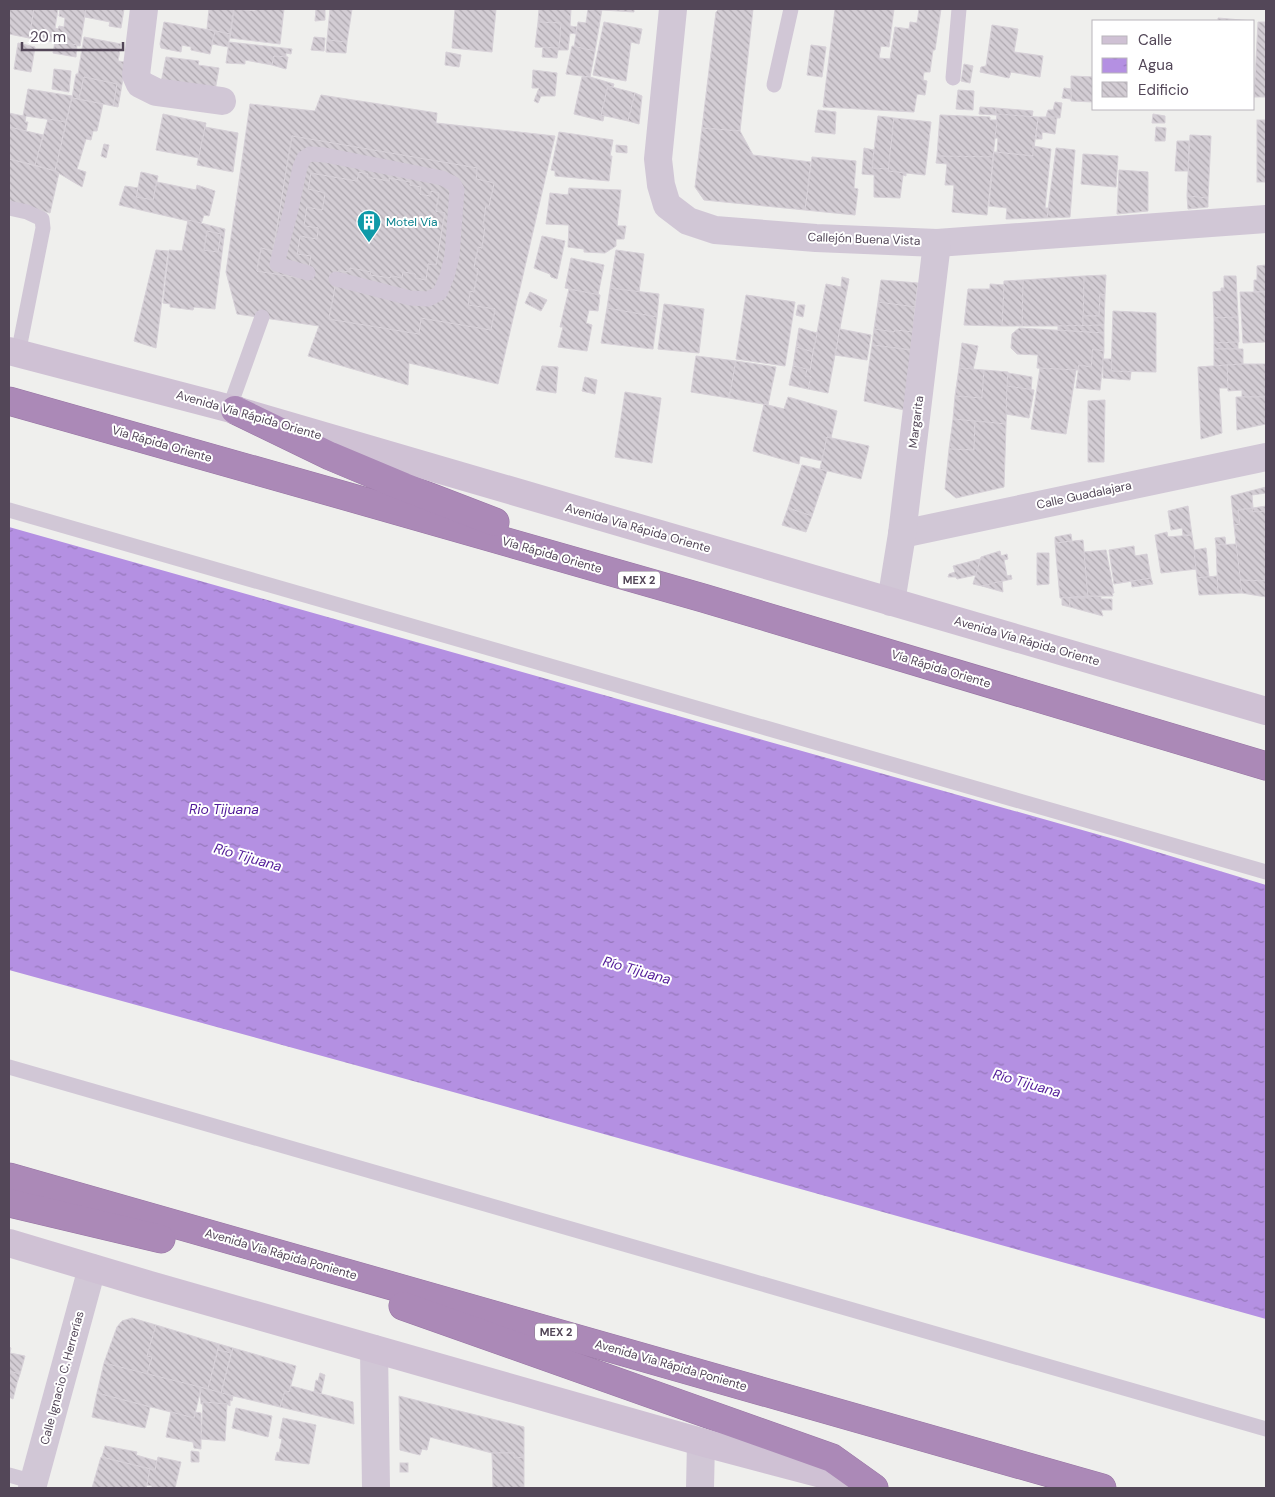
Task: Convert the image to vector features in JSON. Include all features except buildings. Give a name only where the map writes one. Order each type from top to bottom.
[{"type":"highway","name":"Vía Rápida Oriente","points":[[9,402],[703,598],[1266,766]]},
{"type":"highway","points":[[232,410],[330,456],[404,487],[703,598]]},
{"type":"highway","name":"Avenida Vía Rápida Poniente","points":[[9,1177],[1102,1488]]},
{"type":"highway","points":[[9,1203],[166,1240],[234,1241]]},
{"type":"highway","points":[[349,1273],[380,1298],[832,1458],[875,1488]]},
{"type":"main road","name":"Avenida Vía Rápida Oriente","points":[[14,352],[232,410],[1266,711]]},
{"type":"main road","points":[[9,1243],[701,1442],[875,1488]]},
{"type":"street","points":[[144,9],[136,75],[140,84],[156,92],[222,101]]},
{"type":"street","name":"Callejón Buena Vista","points":[[673,9],[658,159],[661,185],[667,205],[688,221],[715,230],[816,238],[937,243],[1266,219]]},
{"type":"street","name":"Margarita","points":[[891,602],[902,534],[937,243]]},
{"type":"street","name":"Calle Guadalajara","points":[[902,534],[1266,457]]},
{"type":"street","name":"Calle Ignacio C. Herrerías","points":[[25,1482],[92,1268]]},
{"type":"street","points":[[374,1349],[376,1488]]},
{"type":"street","points":[[700,1488],[701,1442]]},
{"type":"lane","points":[[774,85],[791,9]]},
{"type":"lane","points":[[953,78],[959,9]]},
{"type":"lane","points":[[308,273],[275,269],[300,167],[304,158],[310,154],[325,155],[442,178],[454,184],[457,190],[452,256],[440,293],[428,299],[410,298],[336,280]]},
{"type":"lane","points":[[9,208],[27,212],[42,219],[43,228],[14,352]]},
{"type":"lane","points":[[232,410],[262,318]]},
{"type":"lane","points":[[9,510],[1266,872]]},
{"type":"lane","points":[[9,1066],[1266,1429]]},
{"type":"water","name":"Rio Tijuana","points":[[9,527],[1121,841],[1266,885],[1266,1319],[9,970]]},
{"type":"place","name":"Motel Vía","points":[[369,243]]},
{"type":"water label","name":"Río Tijuana","points":[[248,857]]},
{"type":"water label","name":"Río Tijuana","points":[[637,970]]},
{"type":"water label","name":"Río Tijuana","points":[[1027,1083]]}]
